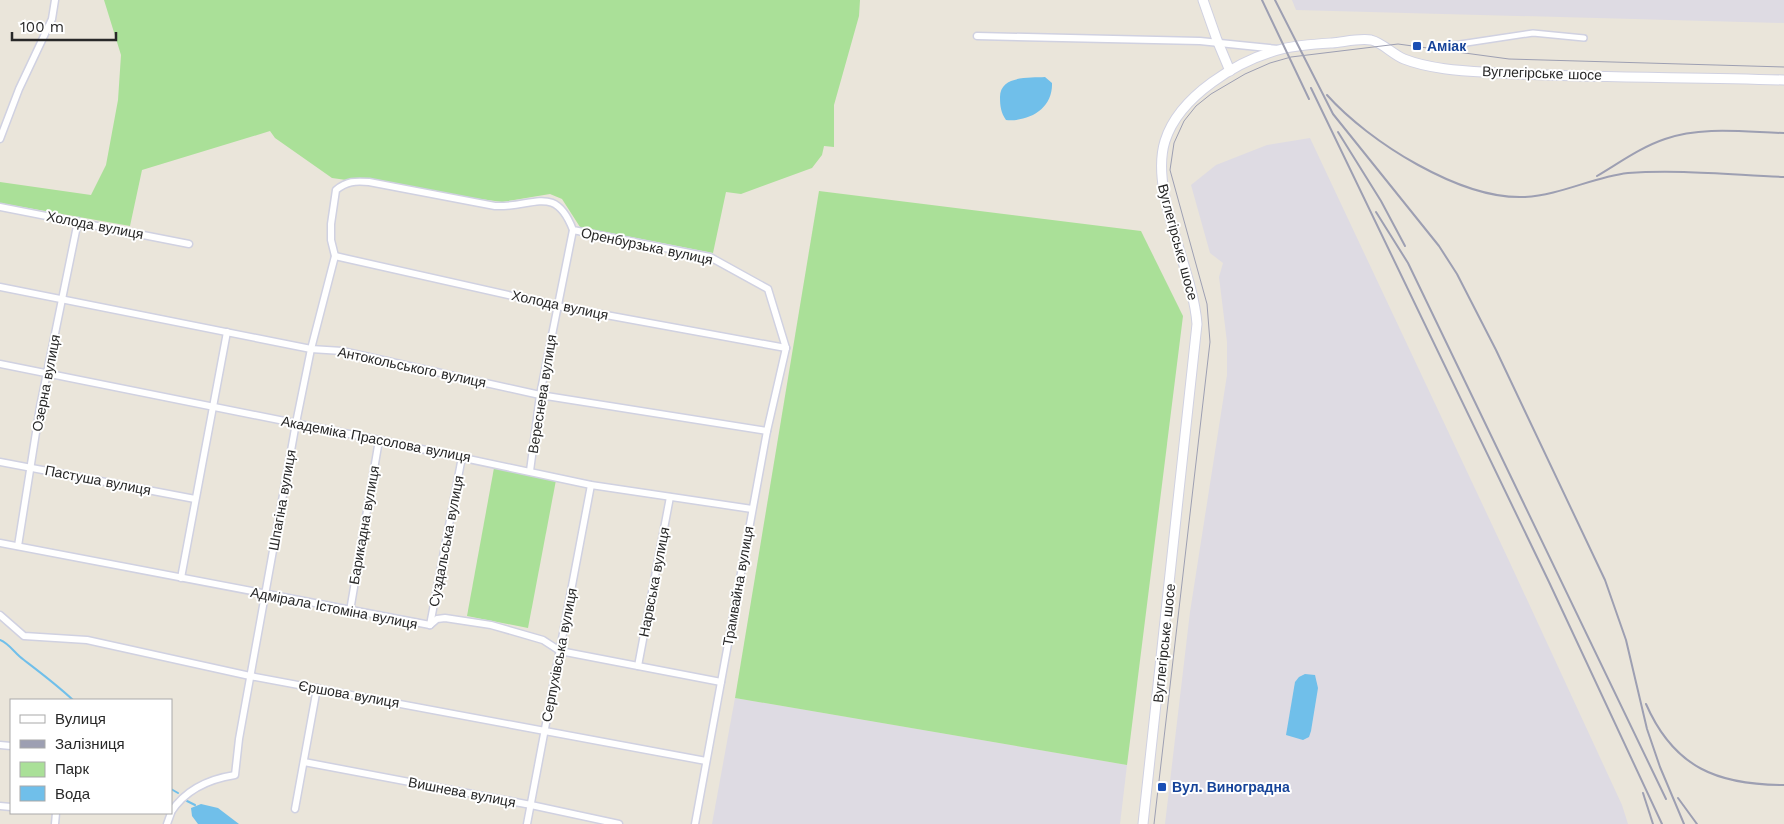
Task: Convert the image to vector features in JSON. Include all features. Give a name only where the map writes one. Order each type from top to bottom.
[{"type":"street","points":[[0,139],[21,84],[52,19],[55,0]]},
{"type":"street","points":[[1203,0],[1217,42],[1230,71]]},
{"type":"street","points":[[1440,47],[1533,33],[1584,38]]},
{"type":"street","points":[[977,36],[1217,42],[1280,50]]},
{"type":"street","name":"Вуглегірське шосе","points":[[1143,824],[1197,324],[1191,283],[1162,184],[1160,165],[1164,142],[1180,111],[1199,92],[1230,71],[1280,50],[1368,40],[1378,43],[1398,56],[1414,62],[1459,70],[1498,73],[1784,80]]},
{"type":"street","name":"Оренбурзька вулиця","points":[[355,181],[494,206],[513,206],[548,200],[563,209],[573,230],[710,257],[768,289],[786,348]]},
{"type":"street","name":"Шпагіна вулиця","points":[[172,811],[180,799],[189,792],[215,778],[234,775],[296,423],[311,349],[335,256],[331,240],[331,224],[336,190],[347,182],[355,181]]},
{"type":"street","name":"Холода вулиця","points":[[0,207],[189,244]]},
{"type":"street","name":"Озерна вулиця","points":[[18,546],[47,374],[78,221]]},
{"type":"street","name":"Вереснева вулиця","points":[[530,471],[540,395],[573,230]]},
{"type":"street","name":"Холода вулиця","points":[[335,256],[557,306],[786,348]]},
{"type":"street","name":"Антокольського вулиця","points":[[0,287],[311,349],[342,351],[540,395],[767,431]]},
{"type":"street","points":[[181,578],[211,406],[227,332]]},
{"type":"street","name":"Трамвайна вулиця","points":[[695,824],[752,509],[786,348]]},
{"type":"street","name":"Академіка Прасолова вулиця","points":[[0,364],[462,456],[592,485],[752,509]]},
{"type":"street","name":"Барикадна вулиця","points":[[350,611],[379,440]]},
{"type":"street","name":"Суздальська вулиця","points":[[430,625],[462,456]]},
{"type":"street","name":"Пастуша вулиця","points":[[0,462],[195,499]]},
{"type":"street","name":"Серпухівська вулиця","points":[[527,824],[592,485]]},
{"type":"street","name":"Нарвська вулиця","points":[[638,666],[670,497]]},
{"type":"street","name":"Адмірала Істоміна вулиця","points":[[0,543],[430,625],[437,619],[445,618],[491,625],[542,640],[560,651],[721,682]]},
{"type":"street","name":"Єршова вулиця","points":[[0,615],[24,636],[87,640],[250,676],[706,761]]},
{"type":"street","points":[[295,809],[317,688]]},
{"type":"street","name":"Вишнева вулиця","points":[[304,762],[531,805],[620,824]]},
{"type":"shaded area","points":[[1292,0],[1784,0],[1784,23],[1296,10]]},
{"type":"shaded area","points":[[1310,138],[1511,565],[1622,805],[1628,824],[1165,824],[1190,612],[1227,375],[1227,342],[1219,277],[1223,263],[1210,253],[1191,185],[1216,165],[1267,145]]},
{"type":"shaded area","points":[[735,698],[1127,765],[1120,824],[712,824]]},
{"type":"green space","points":[[104,0],[860,0],[859,16],[834,105],[834,147],[824,146],[822,155],[812,168],[741,194],[726,192],[713,253],[580,227],[562,199],[550,194],[502,202],[332,178],[275,138],[270,131],[142,170],[130,226],[0,203],[0,182],[91,195],[106,165],[118,100],[121,55]]},
{"type":"green space","points":[[819,191],[1141,231],[1183,316],[1127,765],[735,698]]},
{"type":"green space","points":[[494,468],[556,480],[528,628],[467,616]]},
{"type":"water","points":[[1045,77],[1052,83],[1049,100],[1044,106],[1038,112],[1023,119],[1006,120],[1002,112],[1000,100],[1001,90],[1005,85],[1017,79]]},
{"type":"water","points":[[1305,674],[1315,675],[1318,688],[1311,731],[1309,737],[1303,740],[1286,735],[1295,682]]},
{"type":"water","points":[[201,804],[218,808],[239,824],[198,824],[192,816],[191,808]]},
{"type":"waterway","points":[[0,640],[72,699]]},
{"type":"waterway","points":[[172,790],[178,793]]},
{"type":"waterway","points":[[187,801],[195,805]]},
{"type":"tram line","points":[[1154,824],[1210,342],[1207,304],[1170,170],[1174,143],[1184,121],[1196,106],[1211,94],[1245,74],[1270,63],[1291,57],[1398,44],[1509,59],[1784,67]]},
{"type":"railway","points":[[1262,0],[1309,99]]},
{"type":"railway","points":[[1275,0],[1333,114],[1439,246],[1457,274],[1496,350],[1605,580],[1626,640],[1647,729],[1660,767],[1684,824]]},
{"type":"railway","points":[[1311,88],[1549,582],[1662,824]]},
{"type":"railway","points":[[1327,95],[1367,131],[1391,149],[1418,165],[1473,189],[1500,195],[1538,196],[1602,178],[1628,173],[1686,172],[1784,177]]},
{"type":"railway","points":[[1597,176],[1647,146],[1679,135],[1709,131],[1784,133]]},
{"type":"railway","points":[[1338,132],[1381,201],[1405,246]]},
{"type":"railway","points":[[1376,212],[1408,263],[1666,799]]},
{"type":"railway","points":[[1646,704],[1657,726],[1670,744],[1685,758],[1701,768],[1719,776],[1739,781],[1784,785]]},
{"type":"railway","points":[[1643,793],[1653,824]]},
{"type":"railway","points":[[1678,798],[1697,824]]},
{"type":"place","name":"Аміак","points":[[1417,46]]},
{"type":"place","name":"Вул. Виноградна","points":[[1162,787]]}]
